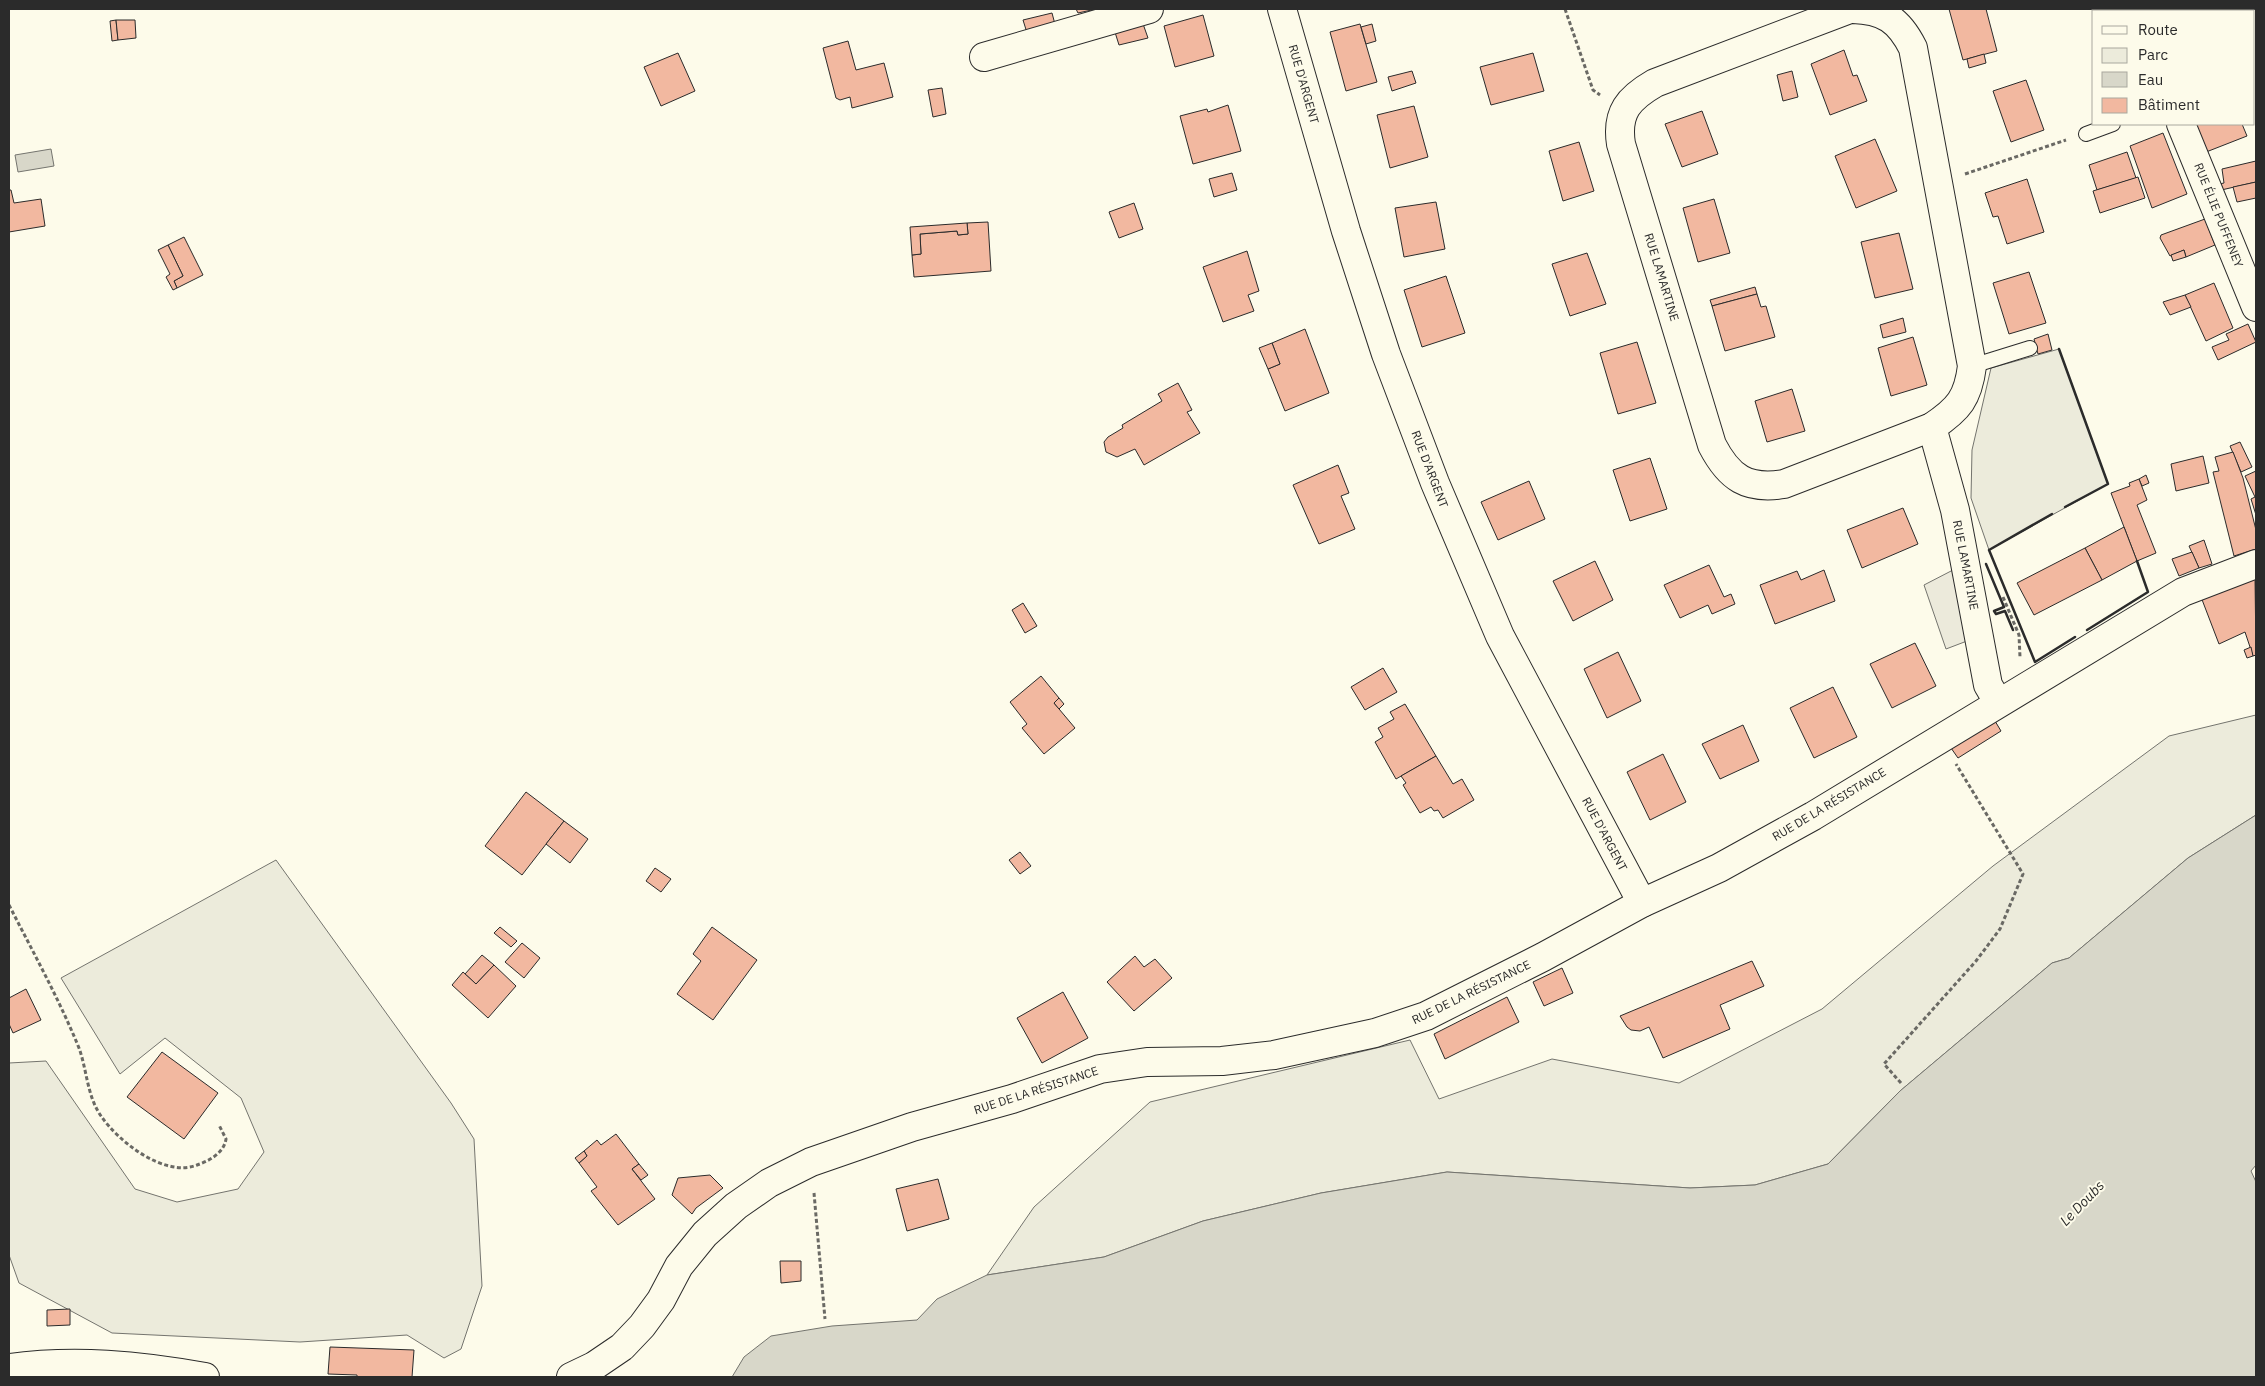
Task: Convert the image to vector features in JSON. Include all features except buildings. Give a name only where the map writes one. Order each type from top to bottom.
[{"type":"street","points":[[984,57],[1149,9]]},
{"type":"street","name":"RUE D'ARGENT","points":[[1282,9],[1346,232],[1386,354],[1443,501],[1500,636],[1642,903]]},
{"type":"street","name":"RUE LAMARTINE","points":[[1851,9],[1872,10],[1890,18],[1905,31],[1913,48],[1972,366],[1969,385],[1962,402],[1948,416],[1932,427],[1784,484],[1765,487],[1742,481],[1722,464],[1712,445],[1621,144],[1618,128],[1621,114],[1641,91],[1655,82],[1851,9]]},
{"type":"street","name":"RUE ÉLIE PUFFENEY","points":[[2181,125],[2256,307]]},
{"type":"street","name":"RUE LAMARTINE","points":[[1932,427],[1958,528],[1988,685],[1998,702]]},
{"type":"street","name":"RUE DE LA RÉSISTANCE","points":[[571,1377],[594,1366],[622,1347],[642,1326],[684,1260],[706,1234],[736,1206],[769,1183],[811,1162],[912,1127],[1012,1099],[1100,1069],[1147,1062],[1222,1061],[1308,1050],[1375,1033],[1426,1016],[1543,957],[1642,903],[1719,868],[1813,816],[1998,702],[2183,592],[2256,564]]},
{"type":"street","points":[[9,1368],[74,1362],[165,1370],[205,1377]]},
{"type":"lane","points":[[2086,134],[2110,125]]},
{"type":"lane","points":[[1972,366],[2030,348]]},
{"type":"path","points":[[1565,9],[1593,90],[1621,114]]},
{"type":"path","points":[[1939,183],[2086,134]]},
{"type":"path","points":[[2001,592],[2019,635]]},
{"type":"path","points":[[1901,1083],[1884,1064],[1976,961],[2000,929],[2023,874],[1940,738]]},
{"type":"path","points":[[9,905],[59,1004],[79,1049],[92,1098],[111,1130],[145,1156],[167,1165],[180,1167],[194,1166],[204,1162],[222,1150],[226,1139],[219,1125]]},
{"type":"path","points":[[811,1162],[825,1319]]},
{"type":"green space","points":[[2059,349],[2108,484],[1989,550],[1971,498],[1972,450],[1991,368]]},
{"type":"green space","points":[[2256,715],[2256,815],[2188,858],[2069,958],[2052,963],[1900,1091],[1828,1164],[1755,1185],[1690,1188],[1447,1172],[1321,1193],[1203,1221],[1104,1257],[987,1275],[1034,1207],[1150,1102],[1410,1040],[1439,1099],[1552,1059],[1679,1083],[1822,1009],[1993,866],[2169,736]]},
{"type":"green space","points":[[276,860],[451,1103],[474,1139],[482,1286],[461,1349],[444,1358],[407,1335],[300,1342],[112,1333],[19,1283],[9,1255],[9,1063],[46,1061],[135,1189],[177,1202],[238,1189],[264,1152],[241,1098],[165,1038],[120,1074],[61,978]]},
{"type":"shaded area","points":[[1953,570],[1967,641],[1946,649],[1924,585]]},
{"type":"water","points":[[51,149],[54,166],[18,172],[15,155]]},
{"type":"water","name":"Le Doubs","points":[[2256,815],[2256,1165],[2251,1171],[2256,1182],[2256,1377],[732,1377],[744,1357],[771,1336],[832,1326],[917,1320],[937,1299],[987,1275],[1104,1257],[1203,1221],[1321,1193],[1447,1172],[1690,1188],[1755,1185],[1828,1164],[1900,1091],[2052,963],[2069,958],[2188,858]]},
{"type":"wall","points":[[2059,349],[2108,484],[2065,507]]},
{"type":"wall","points":[[2052,514],[1989,550],[2035,662],[2075,637]]},
{"type":"wall","points":[[2087,630],[2148,592],[2137,561]]},
{"type":"wall","points":[[1986,564],[2004,607],[1994,611],[1996,614],[2005,611],[2013,630]]}]
